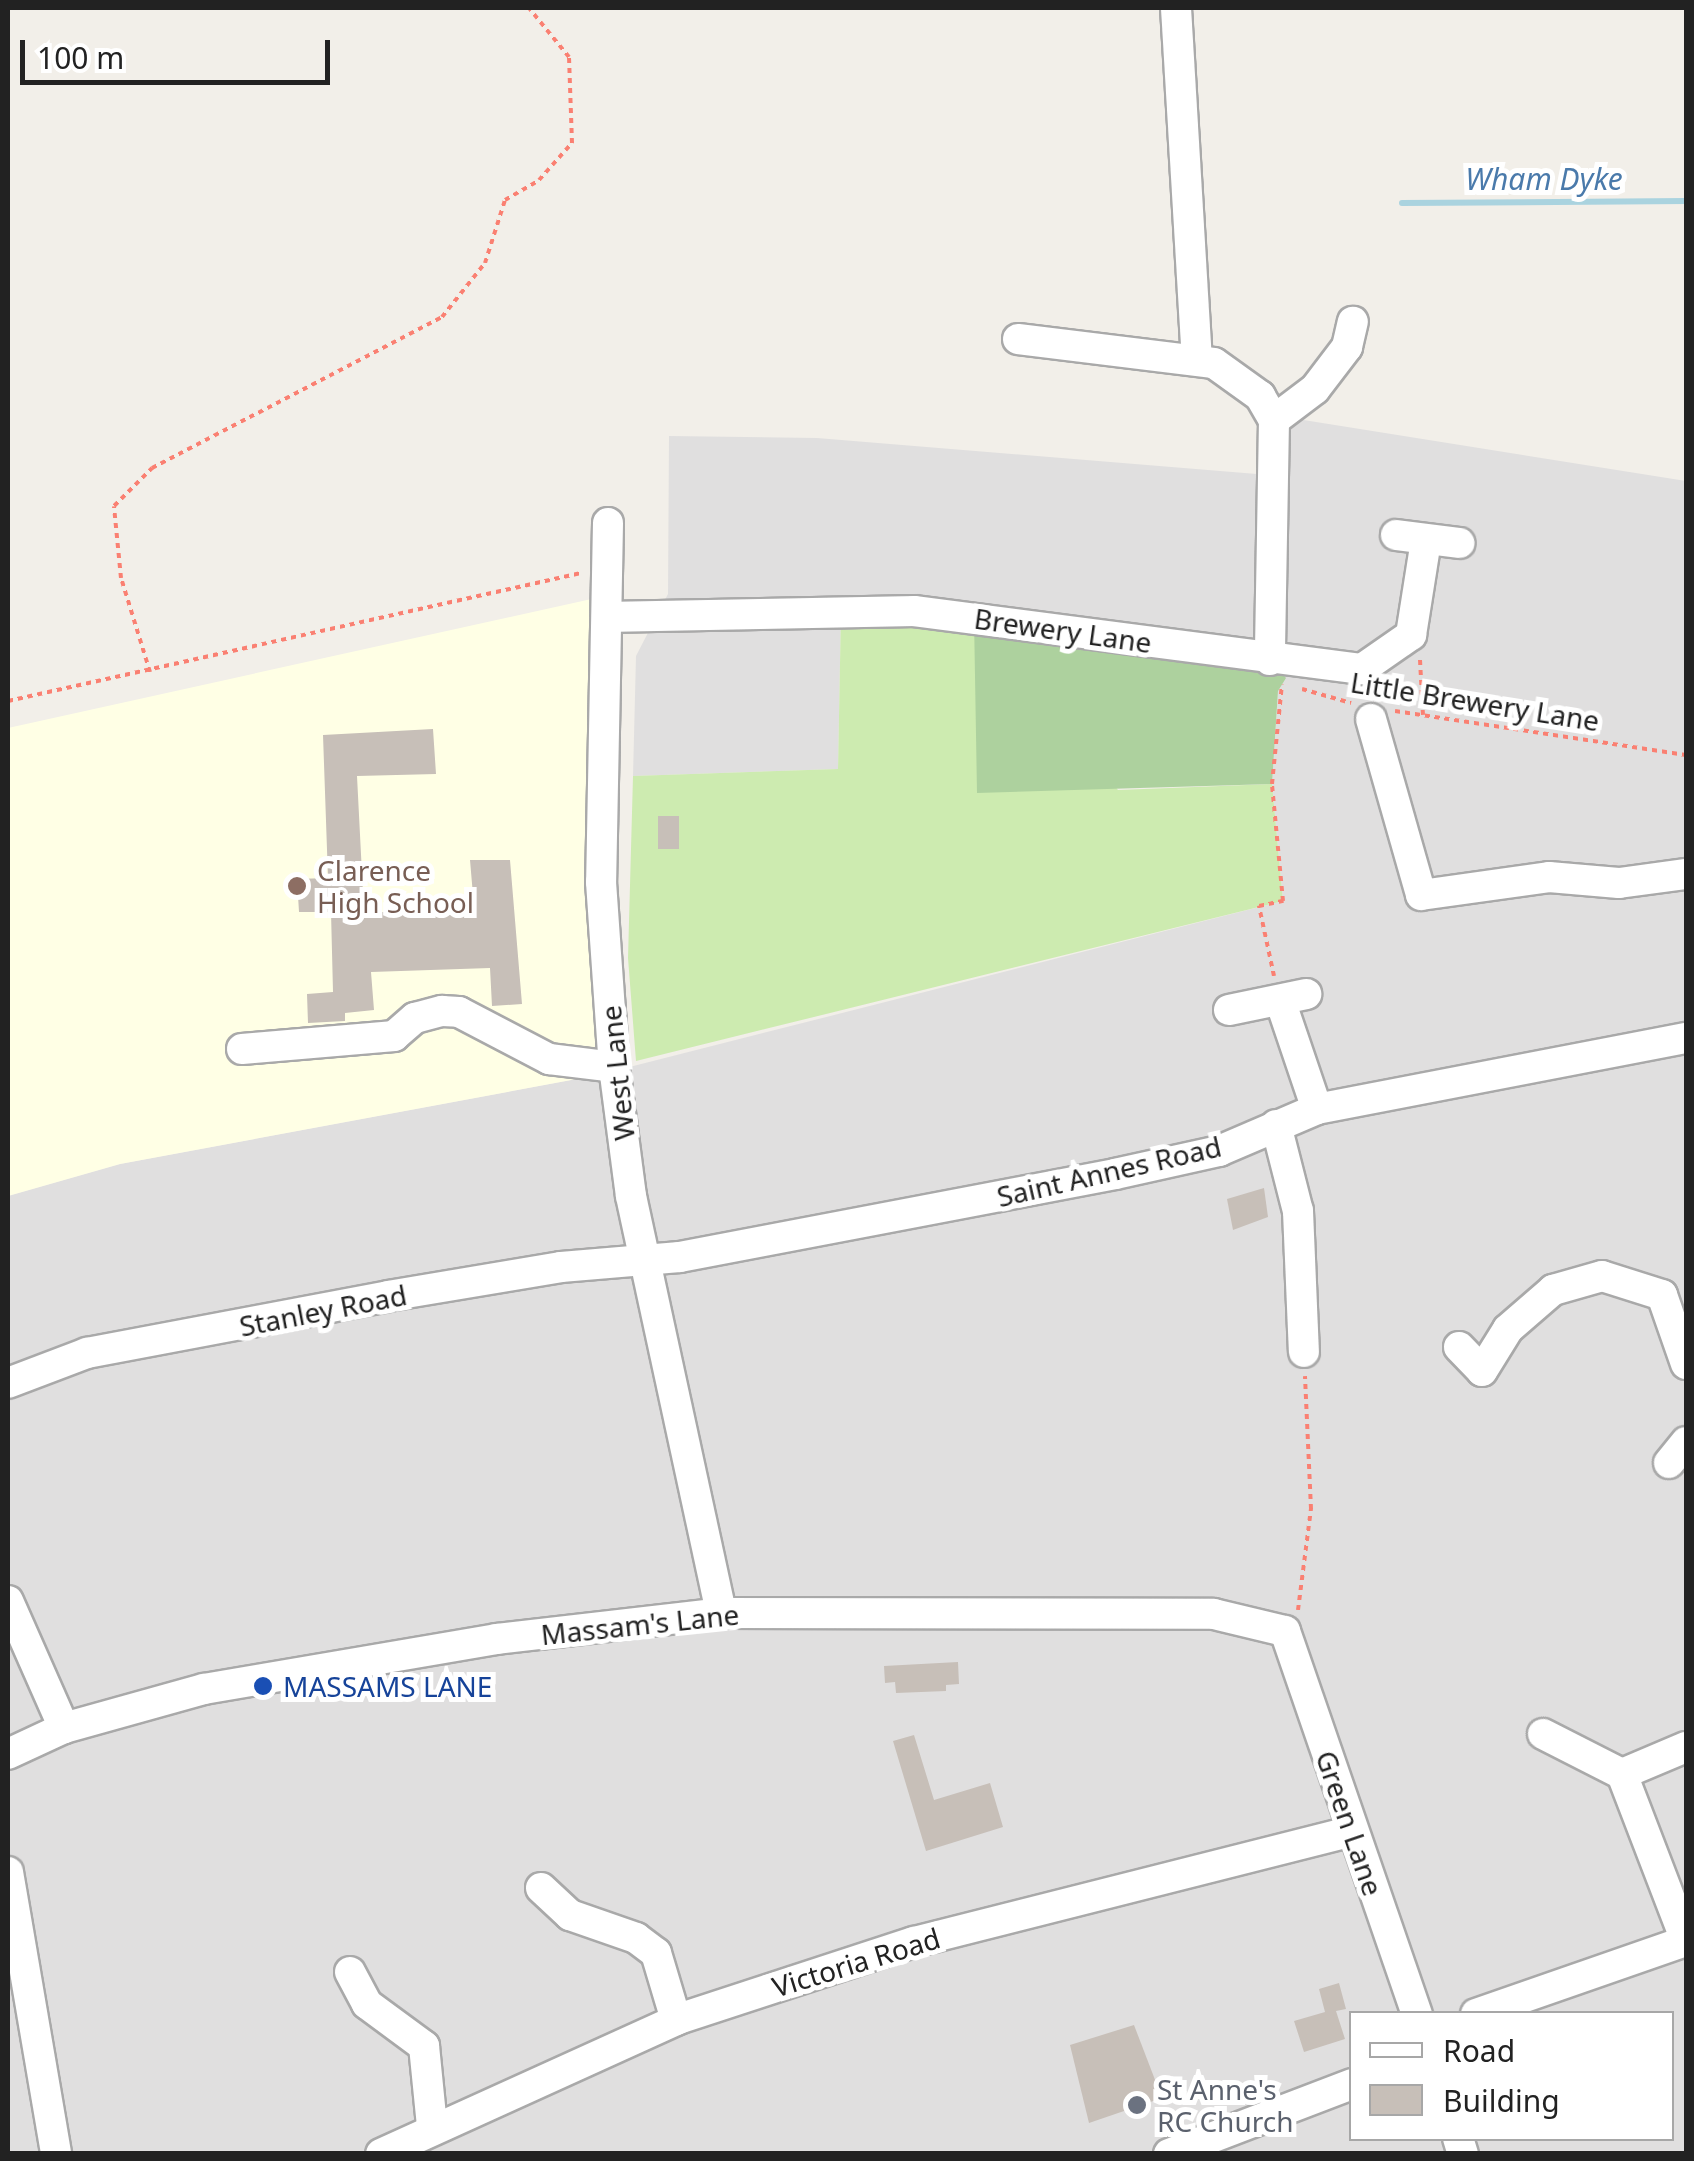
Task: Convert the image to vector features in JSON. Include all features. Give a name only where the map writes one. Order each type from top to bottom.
[{"type":"street","points":[[1176,8],[1197,359]]},
{"type":"street","points":[[1274,420],[1323,378],[1347,346],[1353,322]]},
{"type":"street","points":[[1018,339],[1197,359],[1240,375],[1274,420],[1278,669]]},
{"type":"street","name":"West Lane","points":[[608,523],[600,882],[614,1066],[644,1258],[721,1613]]},
{"type":"street","points":[[1411,636],[1411,538],[1459,543]]},
{"type":"street","name":"Brewery Lane","points":[[607,617],[914,611],[1278,669],[1362,668],[1411,636]]},
{"type":"street","points":[[1373,712],[1421,895],[1549,878],[1619,882],[1686,874]]},
{"type":"street","points":[[1228,1010],[1293,997],[1317,1109]]},
{"type":"street","points":[[242,1049],[394,1036],[415,1018],[442,1011],[459,1012],[549,1059],[614,1066]]},
{"type":"street","name":"Saint Annes Road","points":[[644,1258],[1115,1174],[1219,1151],[1317,1109],[1686,1038]]},
{"type":"street","points":[[1276,1124],[1298,1210],[1304,1352]]},
{"type":"street","name":"Stanley Road","points":[[8,1383],[87,1353],[407,1293],[644,1258]]},
{"type":"street","points":[[1459,1346],[1482,1371],[1508,1329],[1552,1290],[1602,1276],[1674,1290],[1686,1364]]},
{"type":"street","points":[[8,1600],[64,1728]]},
{"type":"street","name":"Massam's Lane","points":[[8,1754],[64,1728],[204,1689],[497,1639],[721,1613],[1120,1609],[1214,1614],[1286,1631]]},
{"type":"street","name":"Green Lane","points":[[1286,1631],[1416,2011]]},
{"type":"street","points":[[1485,2011],[1686,1941],[1622,1774],[1543,1734]]},
{"type":"street","points":[[1622,1774],[1686,1746]]},
{"type":"street","name":"Victoria Road","points":[[381,2154],[432,2126],[676,2020],[914,1942],[1352,1830]]},
{"type":"street","points":[[8,1872],[18,1996],[56,2154]]},
{"type":"street","points":[[541,1888],[570,1916],[636,1938],[656,1954],[676,2020]]},
{"type":"street","points":[[350,1972],[367,2004],[424,2046],[432,2126]]},
{"type":"street","points":[[1169,2154],[1349,2085]]},
{"type":"path","points":[[150,672],[121,578],[114,506],[152,468],[442,317],[485,263],[505,200],[539,180],[572,143],[569,56],[529,8]]},
{"type":"path","points":[[8,702],[150,672],[550,575],[605,571]]},
{"type":"path","points":[[1411,636],[1420,641],[1423,715]]},
{"type":"path","points":[[1278,669],[1272,784],[1284,901],[1259,906],[1293,997]]},
{"type":"path","name":"Little Brewery Lane","points":[[1278,669],[1295,686],[1373,712],[1423,715],[1686,756]]},
{"type":"path","points":[[1286,1631],[1305,1584],[1311,1509],[1304,1352]]},
{"type":"shaded area","points":[[1291,418],[1686,481],[1686,2153],[8,2153],[8,1196],[120,1164],[598,1075],[1283,901],[1272,784],[1278,691],[841,611],[838,769],[633,776],[636,656],[668,594],[669,436],[817,438],[1282,476]]},
{"type":"shaded area","name":"Clarence High School","points":[[596,598],[585,849],[598,1075],[120,1164],[8,1196],[8,728]]},
{"type":"green space","points":[[841,610],[974,617],[1118,790],[1272,784],[1283,901],[636,1061],[628,958],[633,776],[838,769]]},
{"type":"green space","points":[[974,618],[1270,660],[1286,678],[1278,691],[1272,784],[977,793]]},
{"type":"building","points":[[433,729],[436,774],[357,776],[364,913],[474,907],[470,860],[510,860],[522,1004],[492,1006],[490,968],[371,972],[374,1010],[345,1013],[345,1021],[308,1023],[307,994],[333,992],[331,912],[299,912],[297,879],[328,878],[323,735]]},
{"type":"building","points":[[658,816],[679,816],[679,849],[658,849]]},
{"type":"building","points":[[1264,1188],[1268,1217],[1233,1230],[1227,1199]]},
{"type":"building","points":[[958,1662],[959,1684],[946,1685],[946,1691],[896,1693],[895,1682],[885,1683],[884,1666]]},
{"type":"building","points":[[914,1735],[934,1800],[990,1783],[1003,1827],[926,1851],[893,1741]]},
{"type":"building","points":[[1339,1983],[1346,2009],[1336,2011],[1345,2039],[1304,2052],[1294,2021],[1325,2012],[1319,1989]]},
{"type":"building","points":[[1134,2025],[1162,2098],[1089,2123],[1070,2045]]},
{"type":"waterway","name":"Wham Dyke","points":[[1402,203],[1686,201]]},
{"type":"place","name":"Clarence High School","points":[[297,886]]},
{"type":"place","name":"MASSAMS LANE","points":[[263,1686]]},
{"type":"place","name":"St Anne's RC Church","points":[[1137,2105]]}]
